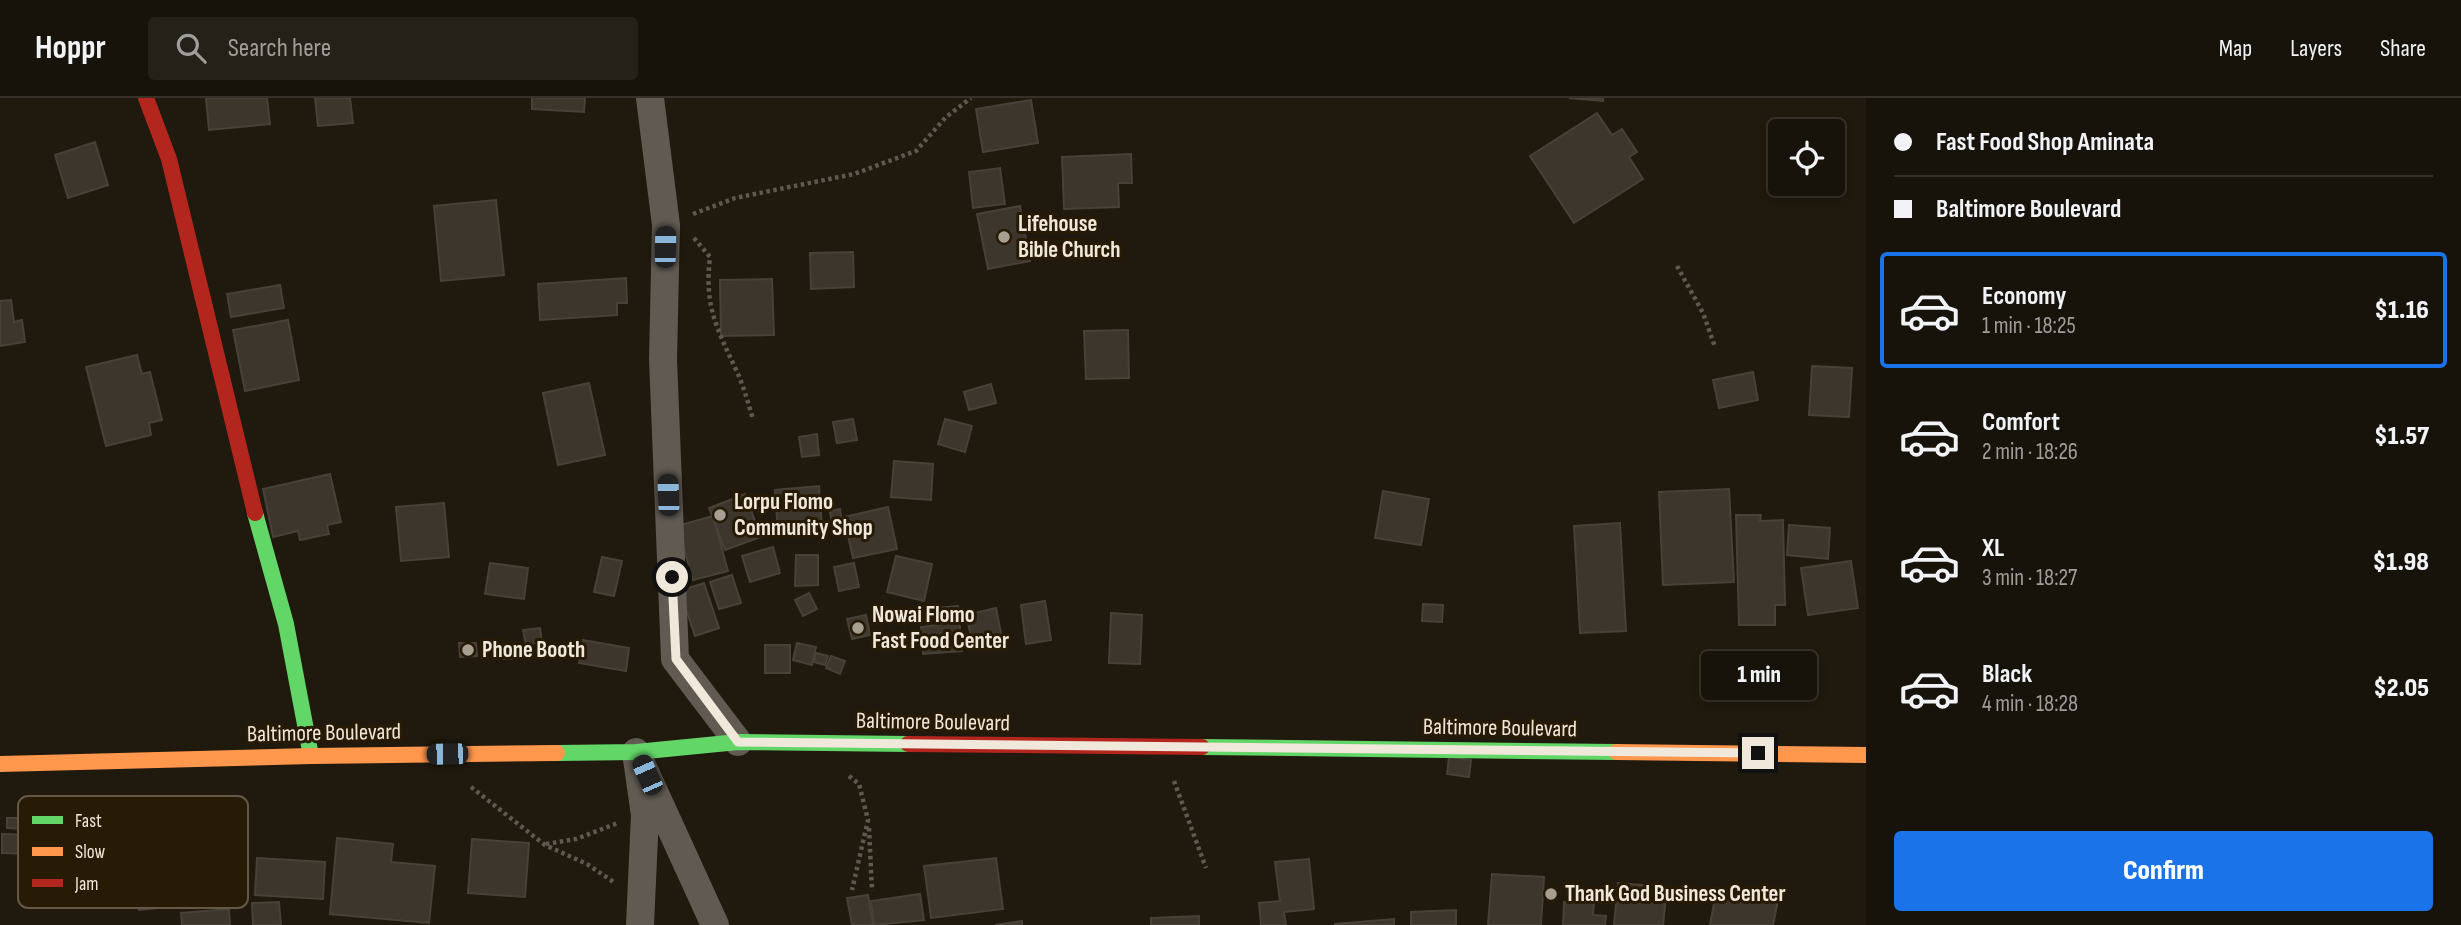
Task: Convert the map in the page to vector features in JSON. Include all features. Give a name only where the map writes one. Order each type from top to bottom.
[{"type":"main road","points":[[146,98],[169,159],[192,249],[245,478],[286,624],[312,756]]},
{"type":"main road","name":"Baltimore Boulevard","points":[[0,764],[312,756],[636,752],[738,742],[1866,755]]},
{"type":"street","points":[[649,98],[666,225],[663,359],[676,659],[738,742]]},
{"type":"street","points":[[636,752],[645,815],[641,913]]},
{"type":"street","points":[[636,752],[715,925]]},
{"type":"path","points":[[666,225],[735,198],[854,174],[916,151],[946,117],[971,98]]},
{"type":"path","points":[[666,225],[695,239],[710,257],[707,282],[712,318],[738,373],[753,419]]},
{"type":"path","points":[[1677,266],[1703,313],[1715,347]]},
{"type":"path","points":[[1160,747],[1206,868]]},
{"type":"path","points":[[848,776],[859,784],[869,820],[872,891]]},
{"type":"path","points":[[468,784],[545,845],[587,864],[641,913]]},
{"type":"path","points":[[545,845],[576,838],[645,815]]},
{"type":"path","points":[[852,890],[869,820]]},
{"type":"building","points":[[206,98],[267,98],[270,124],[209,130]]},
{"type":"building","points":[[315,98],[350,98],[353,123],[318,126]]},
{"type":"building","points":[[532,98],[585,98],[584,112],[532,109]]},
{"type":"building","points":[[1569,98],[1603,98],[1603,101]]},
{"type":"building","points":[[1031,100],[1038,143],[983,152],[976,109]]},
{"type":"building","points":[[1597,113],[1612,135],[1622,129],[1637,152],[1629,157],[1643,179],[1574,223],[1530,156]]},
{"type":"building","points":[[95,142],[108,185],[68,198],[55,155]]},
{"type":"building","points":[[1131,154],[1132,183],[1118,183],[1119,207],[1064,209],[1062,157]]},
{"type":"building","points":[[1000,168],[1005,204],[973,208],[969,172]]},
{"type":"building","points":[[496,200],[504,275],[441,281],[434,206]]},
{"type":"building","name":"Lifehouse Bible Church","points":[[1020,206],[1030,261],[988,269],[977,214]]},
{"type":"building","points":[[853,252],[854,287],[811,289],[810,253]]},
{"type":"building","points":[[626,278],[627,303],[617,303],[617,315],[540,320],[538,284]]},
{"type":"building","points":[[772,279],[774,335],[721,336],[720,280]]},
{"type":"building","points":[[280,285],[284,308],[231,317],[227,294]]},
{"type":"building","points":[[11,300],[14,322],[22,320],[25,342],[0,346],[0,301]]},
{"type":"building","points":[[288,320],[299,380],[245,391],[233,330]]},
{"type":"building","points":[[1128,330],[1129,378],[1086,379],[1084,331]]},
{"type":"building","points":[[137,355],[142,374],[150,372],[162,420],[149,423],[151,435],[106,446],[86,367]]},
{"type":"building","points":[[1812,366],[1852,368],[1849,417],[1809,415]]},
{"type":"building","points":[[1753,372],[1758,400],[1719,408],[1713,380]]},
{"type":"building","points":[[589,383],[605,455],[558,465],[543,393]]},
{"type":"building","points":[[991,384],[996,403],[969,410],[964,392]]},
{"type":"building","points":[[853,419],[857,440],[837,443],[833,422]]},
{"type":"building","points":[[945,419],[972,426],[965,452],[938,444]]},
{"type":"building","points":[[817,434],[819,455],[802,457],[799,437]]},
{"type":"building","points":[[894,461],[933,464],[931,500],[891,497]]},
{"type":"building","points":[[330,474],[341,522],[327,525],[329,534],[300,540],[298,531],[273,537],[263,489]]},
{"type":"building","points":[[819,486],[822,528],[778,532],[775,490]]},
{"type":"building","points":[[1729,489],[1734,582],[1663,585],[1659,492]]},
{"type":"building","points":[[1383,491],[1429,499],[1421,545],[1375,538]]},
{"type":"building","points":[[745,494],[761,537],[725,550],[709,508]]},
{"type":"building","points":[[444,503],[449,557],[401,561],[396,507]]},
{"type":"building","points":[[888,507],[897,549],[853,558],[844,517]]},
{"type":"building","points":[[840,509],[842,524],[832,526],[830,511]]},
{"type":"building","points":[[1736,515],[1761,515],[1760,521],[1783,520],[1785,605],[1775,605],[1775,625],[1739,625]]},
{"type":"building","points":[[713,516],[728,571],[693,580],[677,526]]},
{"type":"building","points":[[1620,523],[1626,631],[1580,633],[1574,526]]},
{"type":"building","points":[[1789,525],[1830,528],[1828,559],[1787,555]]},
{"type":"building","points":[[773,547],[780,573],[750,582],[742,556]]},
{"type":"building","points":[[796,555],[818,555],[818,585],[795,586]]},
{"type":"building","points":[[896,556],[932,564],[924,601],[887,592]]},
{"type":"building","points":[[602,557],[622,561],[614,596],[594,592]]},
{"type":"building","points":[[1851,561],[1858,608],[1808,615],[1801,568]]},
{"type":"building","points":[[490,563],[528,568],[524,599],[485,594]]},
{"type":"building","points":[[854,563],[859,587],[839,591],[834,567]]},
{"type":"building","points":[[732,575],[741,603],[719,609],[710,582]]},
{"type":"building","points":[[704,583],[719,628],[695,636],[680,591]]},
{"type":"building","points":[[809,593],[817,609],[803,616],[795,600]]},
{"type":"building","points":[[1045,601],[1051,640],[1026,644],[1021,605]]},
{"type":"building","points":[[1423,604],[1443,605],[1442,622],[1422,621]]},
{"type":"building","points":[[958,606],[962,651],[923,654],[921,627],[937,625],[935,608]]},
{"type":"building","points":[[996,608],[1002,638],[973,644],[966,615]]},
{"type":"building","points":[[1111,613],[1142,615],[1140,664],[1109,663]]},
{"type":"building","points":[[866,615],[870,635],[852,639],[847,619]]},
{"type":"building","points":[[540,628],[542,643],[526,645],[523,630]]},
{"type":"building","points":[[583,640],[629,648],[626,671],[579,663]]},
{"type":"building","points":[[459,643],[476,643],[477,656],[460,657]]},
{"type":"building","points":[[797,643],[816,647],[812,665],[793,660]]},
{"type":"building","points":[[512,644],[512,659],[493,659],[492,645]]},
{"type":"building","points":[[765,645],[790,645],[790,673],[765,673]]},
{"type":"building","points":[[816,653],[828,656],[825,665],[814,662]]},
{"type":"building","points":[[831,656],[845,661],[840,674],[826,668]]},
{"type":"building","points":[[1449,757],[1471,760],[1469,777],[1447,774]]},
{"type":"building","points":[[7,818],[18,818],[18,829],[7,828]]},
{"type":"building","points":[[2,834],[18,835],[18,854],[2,853]]},
{"type":"building","points":[[337,838],[393,844],[391,862],[435,866],[429,923],[330,914]]},
{"type":"building","points":[[472,839],[529,843],[525,897],[468,893]]},
{"type":"building","points":[[257,858],[325,862],[323,899],[255,895]]},
{"type":"building","points":[[996,858],[1003,909],[931,918],[924,866]]},
{"type":"building","points":[[1309,859],[1314,909],[1284,912],[1286,925],[1261,925],[1259,903],[1280,901],[1275,862]]},
{"type":"building","points":[[1492,874],[1544,877],[1541,925],[1488,925]]},
{"type":"building","points":[[1618,883],[1667,887],[1663,925],[1614,925]]},
{"type":"building","points":[[1717,888],[1778,900],[1773,925],[1710,925]]},
{"type":"building","points":[[920,894],[924,920],[874,925],[871,901]]},
{"type":"building","points":[[868,895],[873,925],[852,925],[847,898]]},
{"type":"building","points":[[279,902],[281,925],[253,925],[252,903]]},
{"type":"building","points":[[1564,902],[1594,903],[1593,915],[1606,916],[1605,925],[1563,925]]},
{"type":"building","points":[[229,909],[230,925],[182,925],[181,913]]},
{"type":"building","points":[[1456,910],[1456,925],[1411,925],[1411,912]]},
{"type":"building","points":[[1199,916],[1199,925],[1151,925],[1151,918]]},
{"type":"building","points":[[1394,919],[1394,925],[1335,925],[1335,924]]},
{"type":"building","points":[[1022,921],[1022,925],[995,925]]},
{"type":"traffic: fast","points":[[255,513],[286,624],[311,756]]},
{"type":"traffic: fast","points":[[557,753],[636,752],[738,742],[908,744]]},
{"type":"traffic: fast","points":[[1202,747],[1616,752]]},
{"type":"traffic: slow","points":[[1616,752],[1866,755]]},
{"type":"traffic: slow","points":[[0,764],[557,753]]},
{"type":"traffic: jam","points":[[146,98],[169,159],[255,513]]},
{"type":"traffic: jam","points":[[908,744],[1202,747]]},
{"type":"place","name":"Lifehouse Bible Church","points":[[1004,237]]},
{"type":"place","name":"Lorpu Flomo Community Shop","points":[[720,515]]},
{"type":"place","name":"Nowai Flomo Fast Food Center","points":[[858,628]]},
{"type":"place","name":"Phone Booth","points":[[468,650]]},
{"type":"place","name":"Thank God Business Center","points":[[1551,894]]},
{"type":"route","points":[[672,577],[676,659],[738,742],[1758,753]]}]
